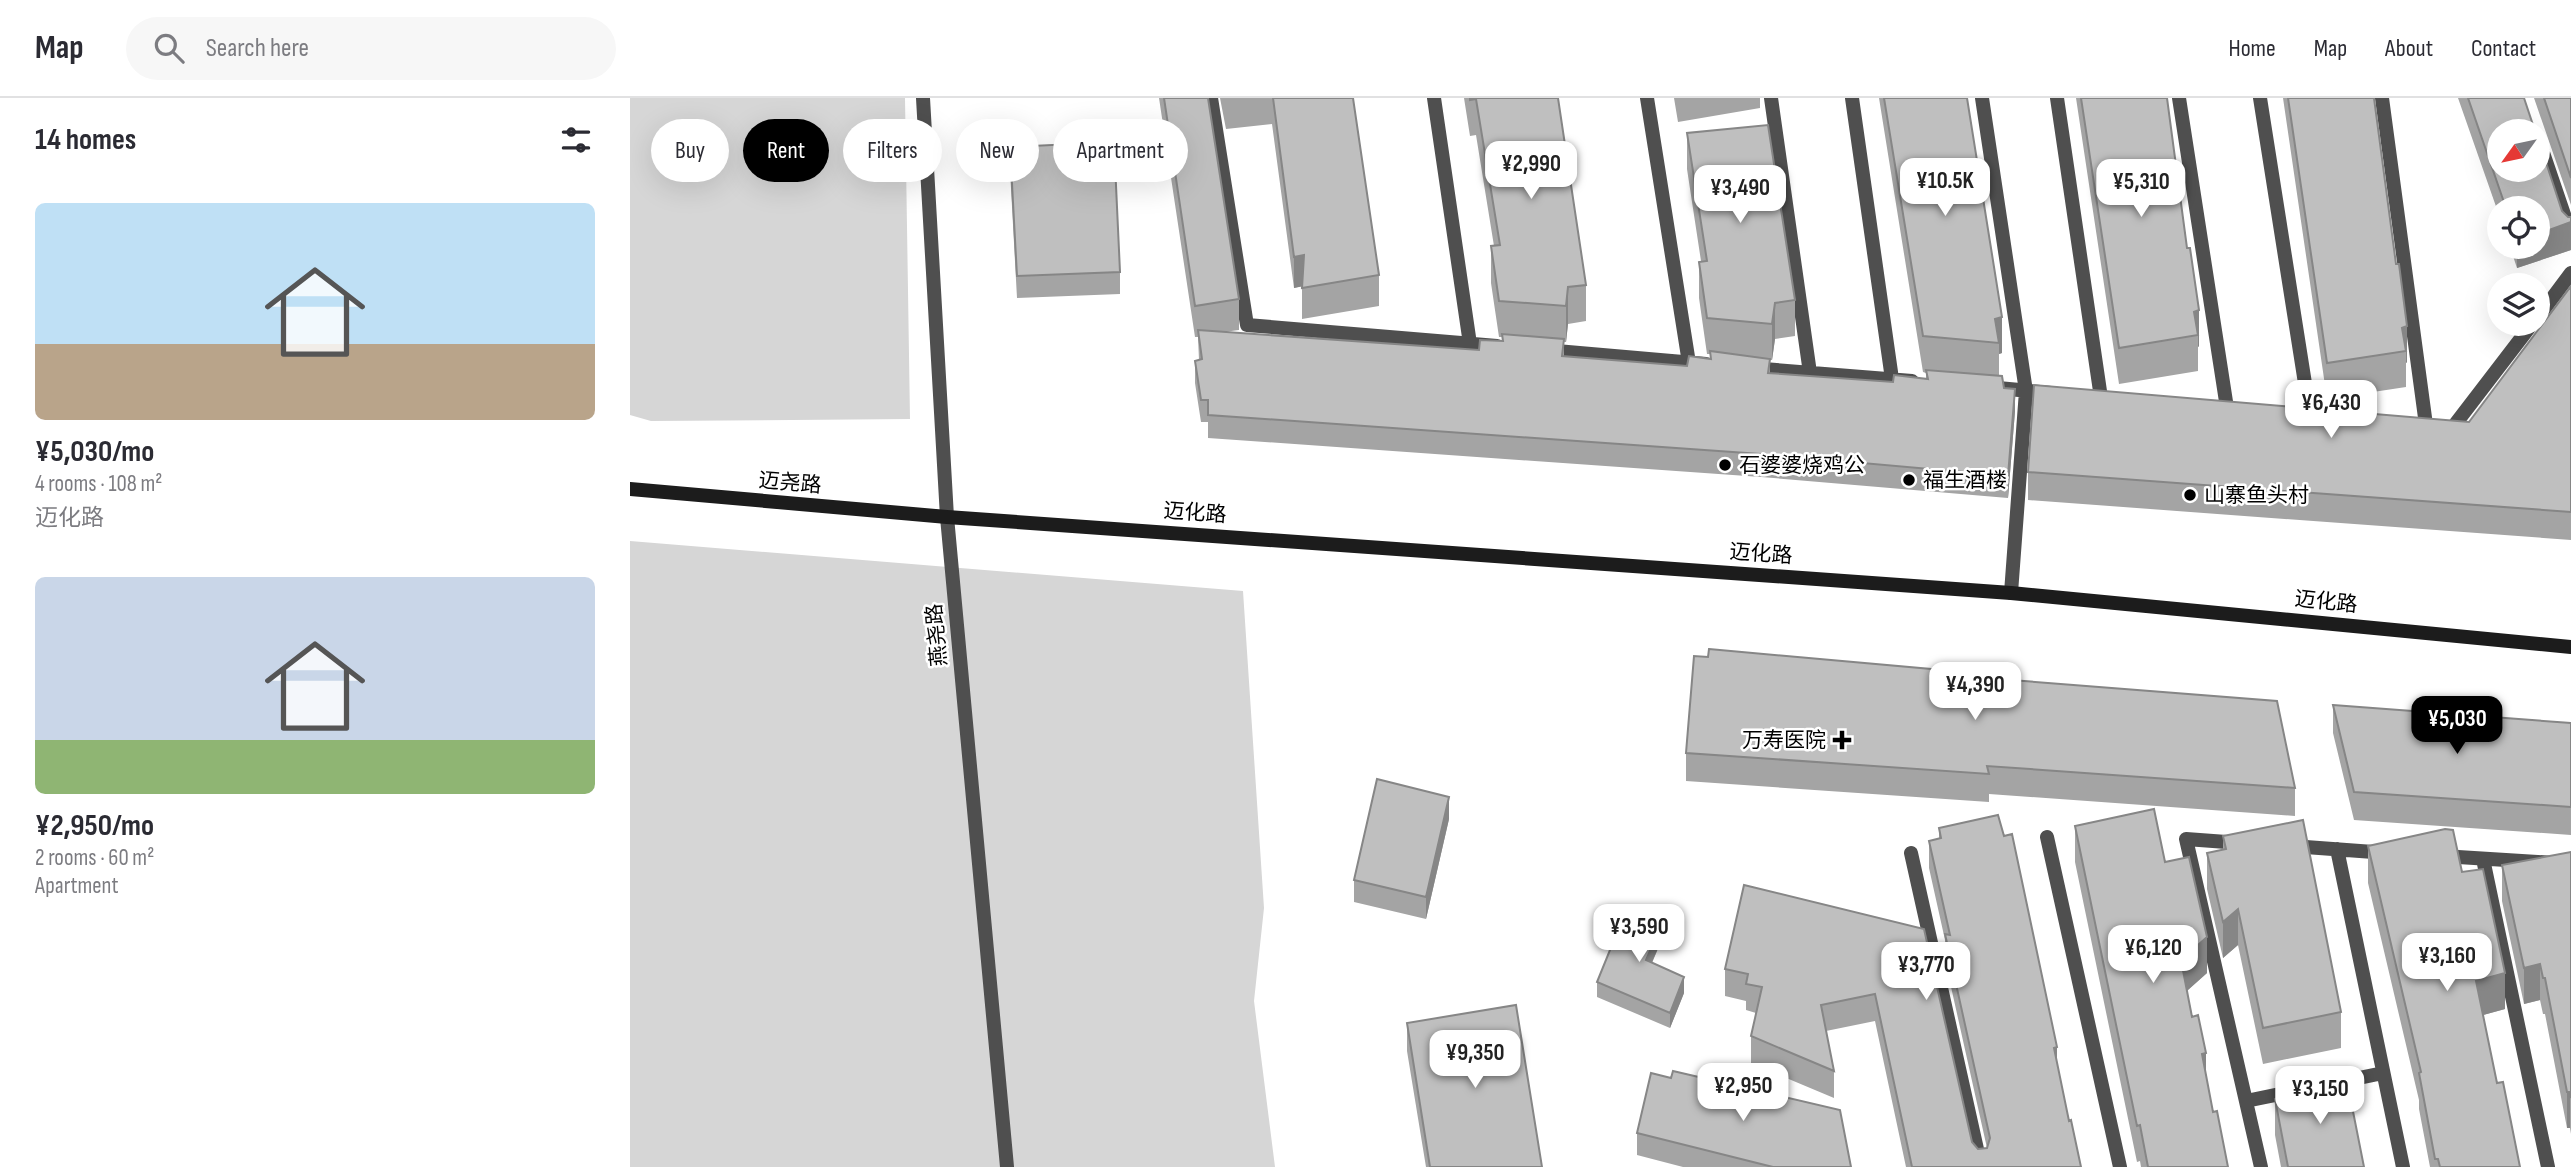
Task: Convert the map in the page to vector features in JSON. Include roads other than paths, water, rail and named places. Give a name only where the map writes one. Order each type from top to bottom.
[{"type":"street","name":"燕尧路","points":[[923,98],[947,517],[1007,1167]]},
{"type":"street","points":[[1211,98],[1247,325],[1716,365]]},
{"type":"street","points":[[1434,98],[1470,344]]},
{"type":"street","points":[[1647,98],[1689,363]]},
{"type":"street","points":[[1770,98],[1810,373]]},
{"type":"street","points":[[1852,98],[1892,379]]},
{"type":"street","points":[[1982,98],[2026,391],[2011,593]]},
{"type":"street","points":[[2057,98],[2101,398]]},
{"type":"street","points":[[2179,98],[2227,408]]},
{"type":"street","points":[[2260,98],[2309,415]]},
{"type":"street","points":[[2382,98],[2419,424],[2453,427],[2523,336]]},
{"type":"street","points":[[2550,173],[2571,235]]},
{"type":"street","points":[[2550,301],[2571,273]]},
{"type":"street","points":[[1743,367],[1932,383]]},
{"type":"street","points":[[1986,387],[2064,394]]},
{"type":"street","name":"迈尧路","points":[[630,489],[947,517]]},
{"type":"street","name":"迈化路","points":[[947,517],[2011,593],[2571,647]]},
{"type":"street","points":[[2047,837],[2120,1167]]},
{"type":"street","points":[[2254,844],[2186,839],[2261,1167]]},
{"type":"street","points":[[2282,846],[2403,854]]},
{"type":"street","points":[[2337,849],[2403,1167]]},
{"type":"street","points":[[1911,853],[1981,1167]]},
{"type":"street","points":[[2430,856],[2571,864]]},
{"type":"street","points":[[2483,859],[2548,1167]]},
{"type":"street","points":[[2246,1101],[2383,1073]]},
{"type":"place","name":"石婆婆烧鸡公","points":[[1725,465]]},
{"type":"place","name":"福生酒楼","points":[[1909,480]]},
{"type":"place","name":"山寨鱼头村","points":[[2190,495]]},
{"type":"place","name":"万寿医院","points":[[1842,740]]}]
